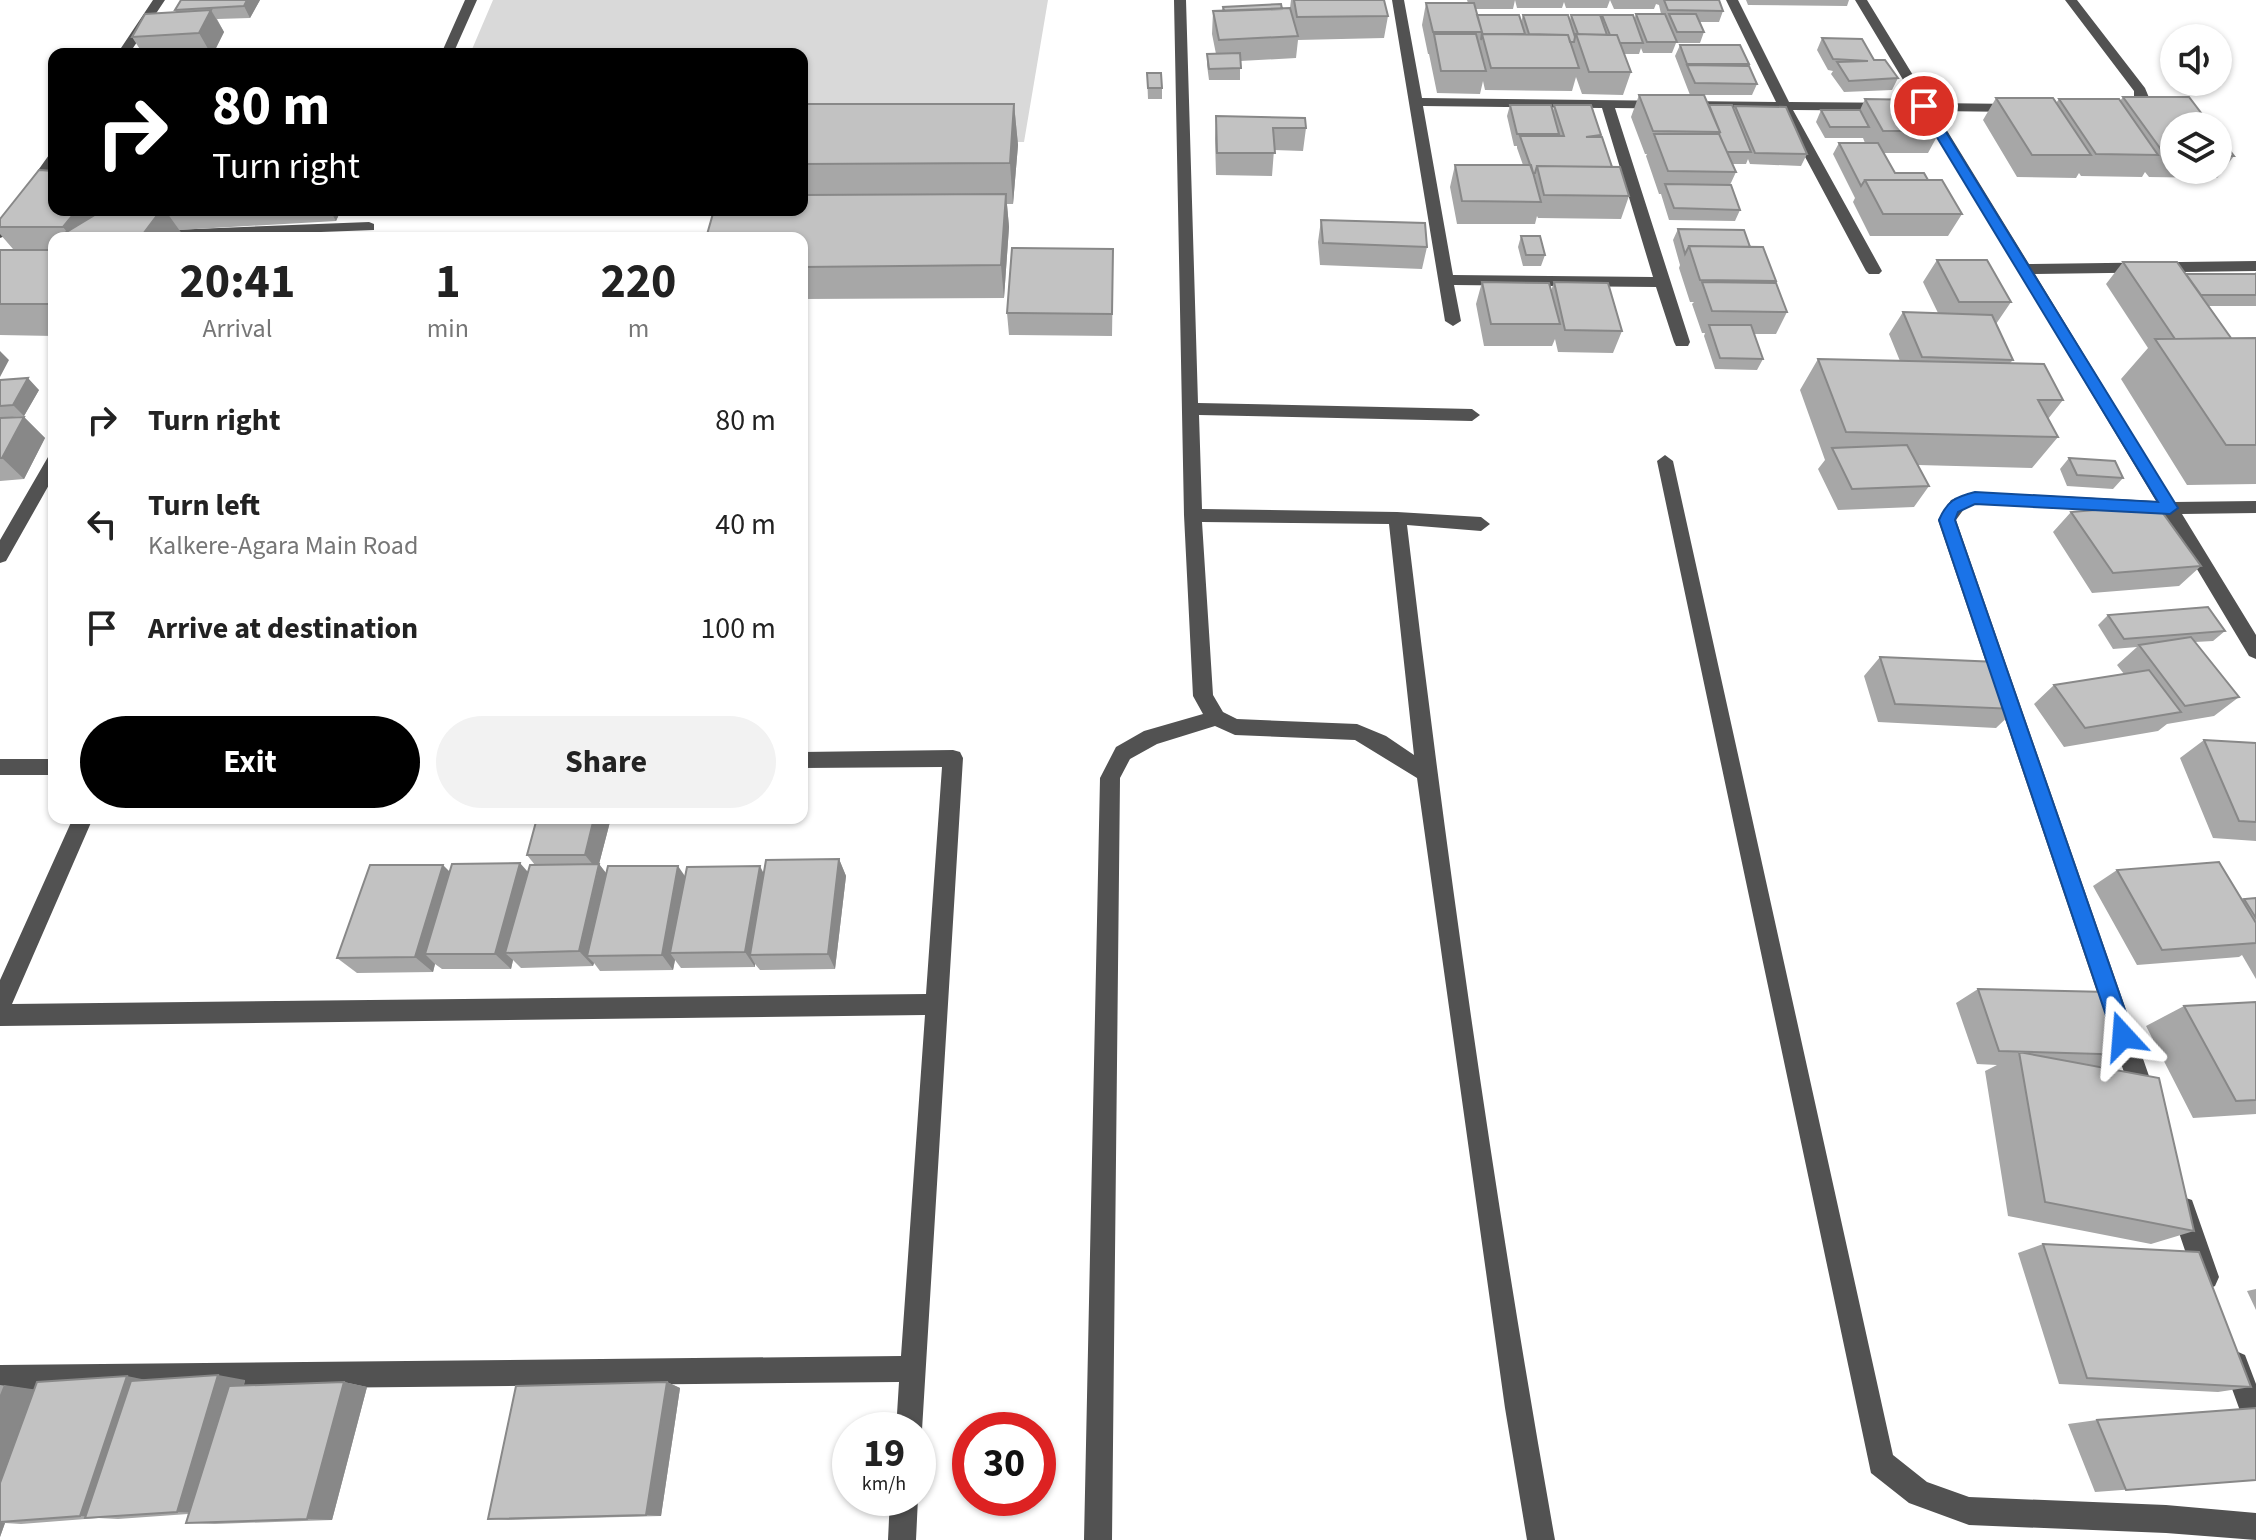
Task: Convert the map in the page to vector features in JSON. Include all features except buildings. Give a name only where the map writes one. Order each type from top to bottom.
[{"type":"street","points":[[127,48],[159,0]]},
{"type":"street","points":[[450,48],[471,0]]},
{"type":"street","points":[[1180,0],[1193,515],[1203,696],[1216,718],[1235,727],[1357,732],[1379,742],[1426,774]]},
{"type":"street","points":[[1398,0],[1453,321]]},
{"type":"street","points":[[1732,0],[1784,105],[1874,271]]},
{"type":"street","points":[[1861,0],[2256,651]]},
{"type":"street","points":[[2071,0],[2143,100],[2139,107],[2110,110]]},
{"type":"street","points":[[1400,16],[1415,16]]},
{"type":"street","points":[[1416,102],[2035,109]]},
{"type":"street","points":[[1607,103],[1682,342]]},
{"type":"street","points":[[0,233],[48,166]]},
{"type":"street","points":[[2025,269],[2256,266]]},
{"type":"street","points":[[1446,280],[1662,282]]},
{"type":"street","points":[[1190,409],[1472,415]]},
{"type":"street","points":[[1665,461],[1881,1463],[1919,1493],[1969,1511],[2166,1519],[2256,1527]]},
{"type":"street","points":[[0,556],[48,472]]},
{"type":"street","points":[[2152,1120],[1947,520],[1952,508],[1961,501],[1975,498],[2170,508],[2256,507]]},
{"type":"street","points":[[1193,515],[1397,518],[1481,524]]},
{"type":"street","points":[[1397,518],[1426,774],[1518,1408],[1541,1540]]},
{"type":"street","points":[[1098,1540],[1110,778],[1123,753],[1151,737],[1216,718]]},
{"type":"street","points":[[808,760],[953,758],[910,1412]]},
{"type":"street","points":[[0,767],[48,767]]},
{"type":"street","points":[[0,1005],[80,824]]},
{"type":"street","points":[[0,1015],[937,1004]]},
{"type":"street","points":[[2178,1195],[2214,1300]]},
{"type":"street","points":[[2230,1345],[2256,1421]]},
{"type":"street","points":[[0,1378],[913,1369]]},
{"type":"street","points":[[902,1540],[903,1516]]},
{"type":"shaded area","points":[[493,0],[1048,0],[1024,142],[808,144],[808,48],[473,48]]},
{"type":"route","points":[[1924,106],[2170,508],[1975,498],[1961,501],[1952,508],[1947,520],[2123,1036]]}]
